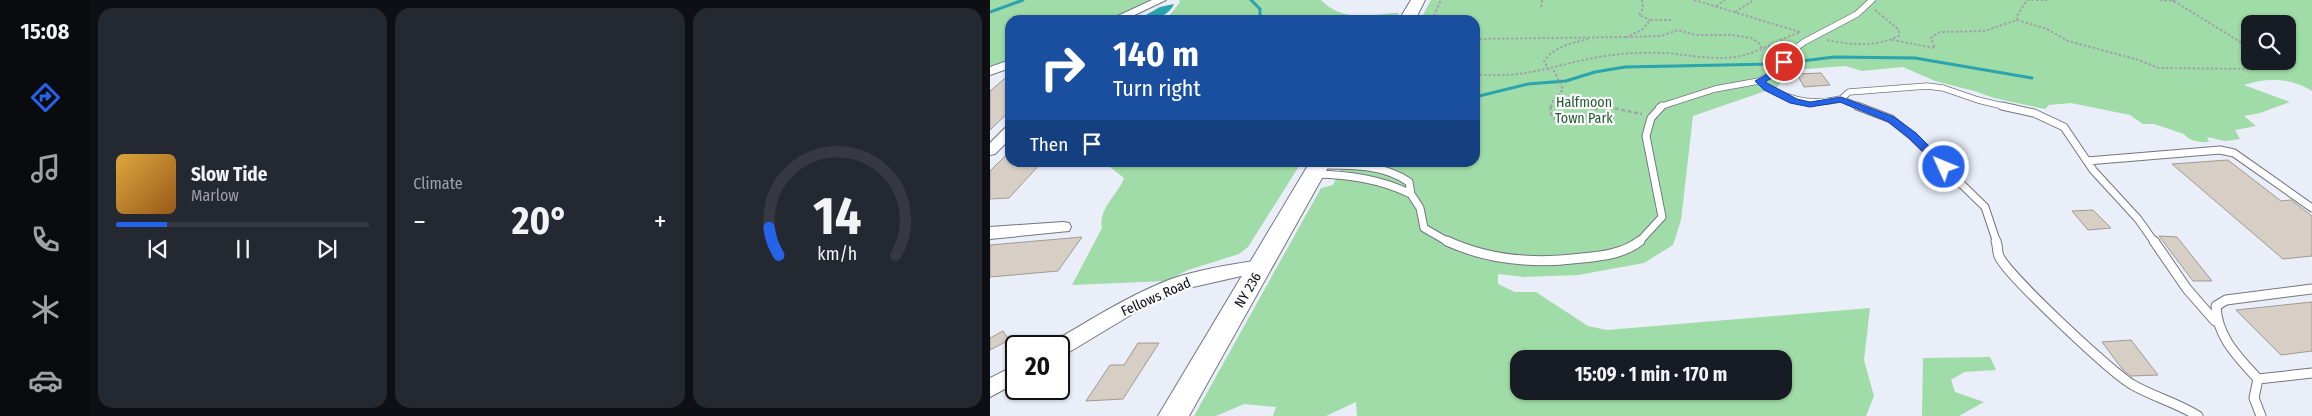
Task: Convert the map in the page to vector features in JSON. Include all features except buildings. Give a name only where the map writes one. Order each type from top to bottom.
[{"type":"main road","points":[[1410,15],[1418,0]]},
{"type":"main road","name":"NY 236","points":[[1173,416],[1318,167]]},
{"type":"street","points":[[1126,15],[1161,0]]},
{"type":"street","points":[[990,71],[1005,66]]},
{"type":"street","points":[[990,151],[1005,136]]},
{"type":"street","points":[[990,233],[1063,227]]},
{"type":"street","name":"Fellows Road","points":[[1070,342],[1114,316],[1176,285],[1222,273],[1262,266]]},
{"type":"street","points":[[990,388],[1005,379]]},
{"type":"lane","points":[[1374,167],[1400,175],[1409,182],[1411,194],[1420,208],[1424,228],[1444,242],[1504,261],[1566,260],[1601,255],[1632,247],[1652,232],[1662,217],[1646,136],[1652,116],[1660,106],[1688,96],[1759,81],[1774,74],[1792,51],[1804,42],[1857,14],[1872,0]]},
{"type":"lane","points":[[1759,81],[1767,88],[1794,101],[1810,105],[1841,99],[1849,92],[1927,86],[1944,88],[2050,120],[2064,127],[2087,161],[2138,219],[2187,289],[2215,320],[2225,341],[2258,379]]},
{"type":"lane","points":[[1841,99],[1891,119],[1912,136],[1985,207],[1997,243],[1999,257],[2021,283],[2106,365],[2132,385],[2180,405],[2198,416]]},
{"type":"lane","points":[[2087,161],[2220,150],[2234,153],[2312,208]]},
{"type":"lane","points":[[1318,167],[1381,180],[1411,194]]},
{"type":"lane","points":[[2215,320],[2216,306],[2226,300],[2312,289]]},
{"type":"lane","points":[[2258,379],[2312,373]]},
{"type":"lane","points":[[2258,379],[2253,389],[2253,398],[2261,416]]},
{"type":"path","points":[[1434,15],[1441,0]]},
{"type":"path","points":[[1541,7],[1542,0]]},
{"type":"path","points":[[1642,0],[1643,8],[1639,15],[1650,20],[1671,20]]},
{"type":"path","points":[[1694,0],[1814,37],[1867,46],[1880,45],[1899,36],[1899,30],[1880,16],[1874,9],[1879,5]]},
{"type":"path","points":[[1716,6],[1725,0]]},
{"type":"path","points":[[1735,12],[1754,0]]},
{"type":"path","points":[[2018,20],[2017,16],[2027,0],[2048,0]]},
{"type":"path","points":[[2160,0],[2172,1],[2241,43]]},
{"type":"path","points":[[1628,37],[1643,29],[1650,20]]},
{"type":"path","points":[[1892,40],[1935,48],[1931,38],[1940,32],[1984,31],[2018,20],[2042,27],[2068,41],[2122,55],[2159,68],[2241,69]]},
{"type":"path","points":[[1480,39],[1661,36],[1678,30],[1696,35],[1732,34],[1751,38],[1758,42],[1763,50]]},
{"type":"path","points":[[1480,74],[1516,76],[1613,55],[1644,53],[1729,58],[1763,50],[1800,32]]},
{"type":"path","points":[[1549,70],[1544,60],[1553,51],[1569,44],[1595,37]]},
{"type":"path","points":[[1553,69],[1563,89],[1553,98],[1548,109],[1550,116],[1554,120],[1562,123],[1579,122],[1599,105],[1652,116]]},
{"type":"green space","points":[[990,0],[1155,0],[1120,15],[1005,15],[1005,61],[990,66]]},
{"type":"green space","points":[[1179,0],[1321,0],[1339,12],[1358,15],[1170,15],[1180,2]]},
{"type":"green space","name":"Halfmoon Town Park","points":[[1431,0],[2312,0],[2312,91],[2296,83],[2279,80],[2253,82],[2244,85],[2290,102],[2260,113],[2244,116],[2256,126],[2235,130],[2240,139],[2225,141],[2207,137],[2209,142],[2192,140],[2184,134],[2154,124],[2143,124],[2130,115],[2071,103],[2049,105],[2045,109],[1994,98],[1935,81],[1903,67],[1862,71],[1845,66],[1806,69],[1800,68],[1798,62],[1777,87],[1693,116],[1681,220],[1673,245],[1644,263],[1578,275],[1524,277],[1498,274],[1498,284],[1515,292],[1536,292],[1588,326],[1607,330],[1870,308],[1864,360],[1874,396],[1866,416],[1357,416],[1356,402],[1326,416],[1273,416],[1276,407],[1244,404],[1216,416],[1194,416],[1321,188],[1333,185],[1342,167],[1480,167],[1480,15],[1423,15]]},
{"type":"green space","points":[[1399,13],[1398,15],[1368,15]]},
{"type":"green space","points":[[1110,167],[1298,167],[1248,247],[1239,254],[1188,270],[1167,281],[1072,285],[1102,228],[1103,214],[1124,178]]},
{"type":"green space","points":[[1990,357],[1996,370],[1964,372],[1951,380],[1955,392],[1984,402],[1959,416],[1922,416],[1923,358]]},
{"type":"water","points":[[1174,4],[1164,15],[1146,15],[1160,7]]},
{"type":"waterway","points":[[990,12],[1023,0]]},
{"type":"waterway","points":[[1251,0],[1260,9],[1260,15]]},
{"type":"waterway","points":[[1794,62],[1834,57],[1915,58],[2032,78]]},
{"type":"waterway","points":[[1480,96],[1528,84],[1566,81],[1595,72],[1625,67],[1773,64]]},
{"type":"route","points":[[1784,62],[1774,74],[1759,81],[1767,88],[1794,101],[1810,105],[1826,104],[1841,99],[1859,108],[1891,119],[1944,167]]}]
